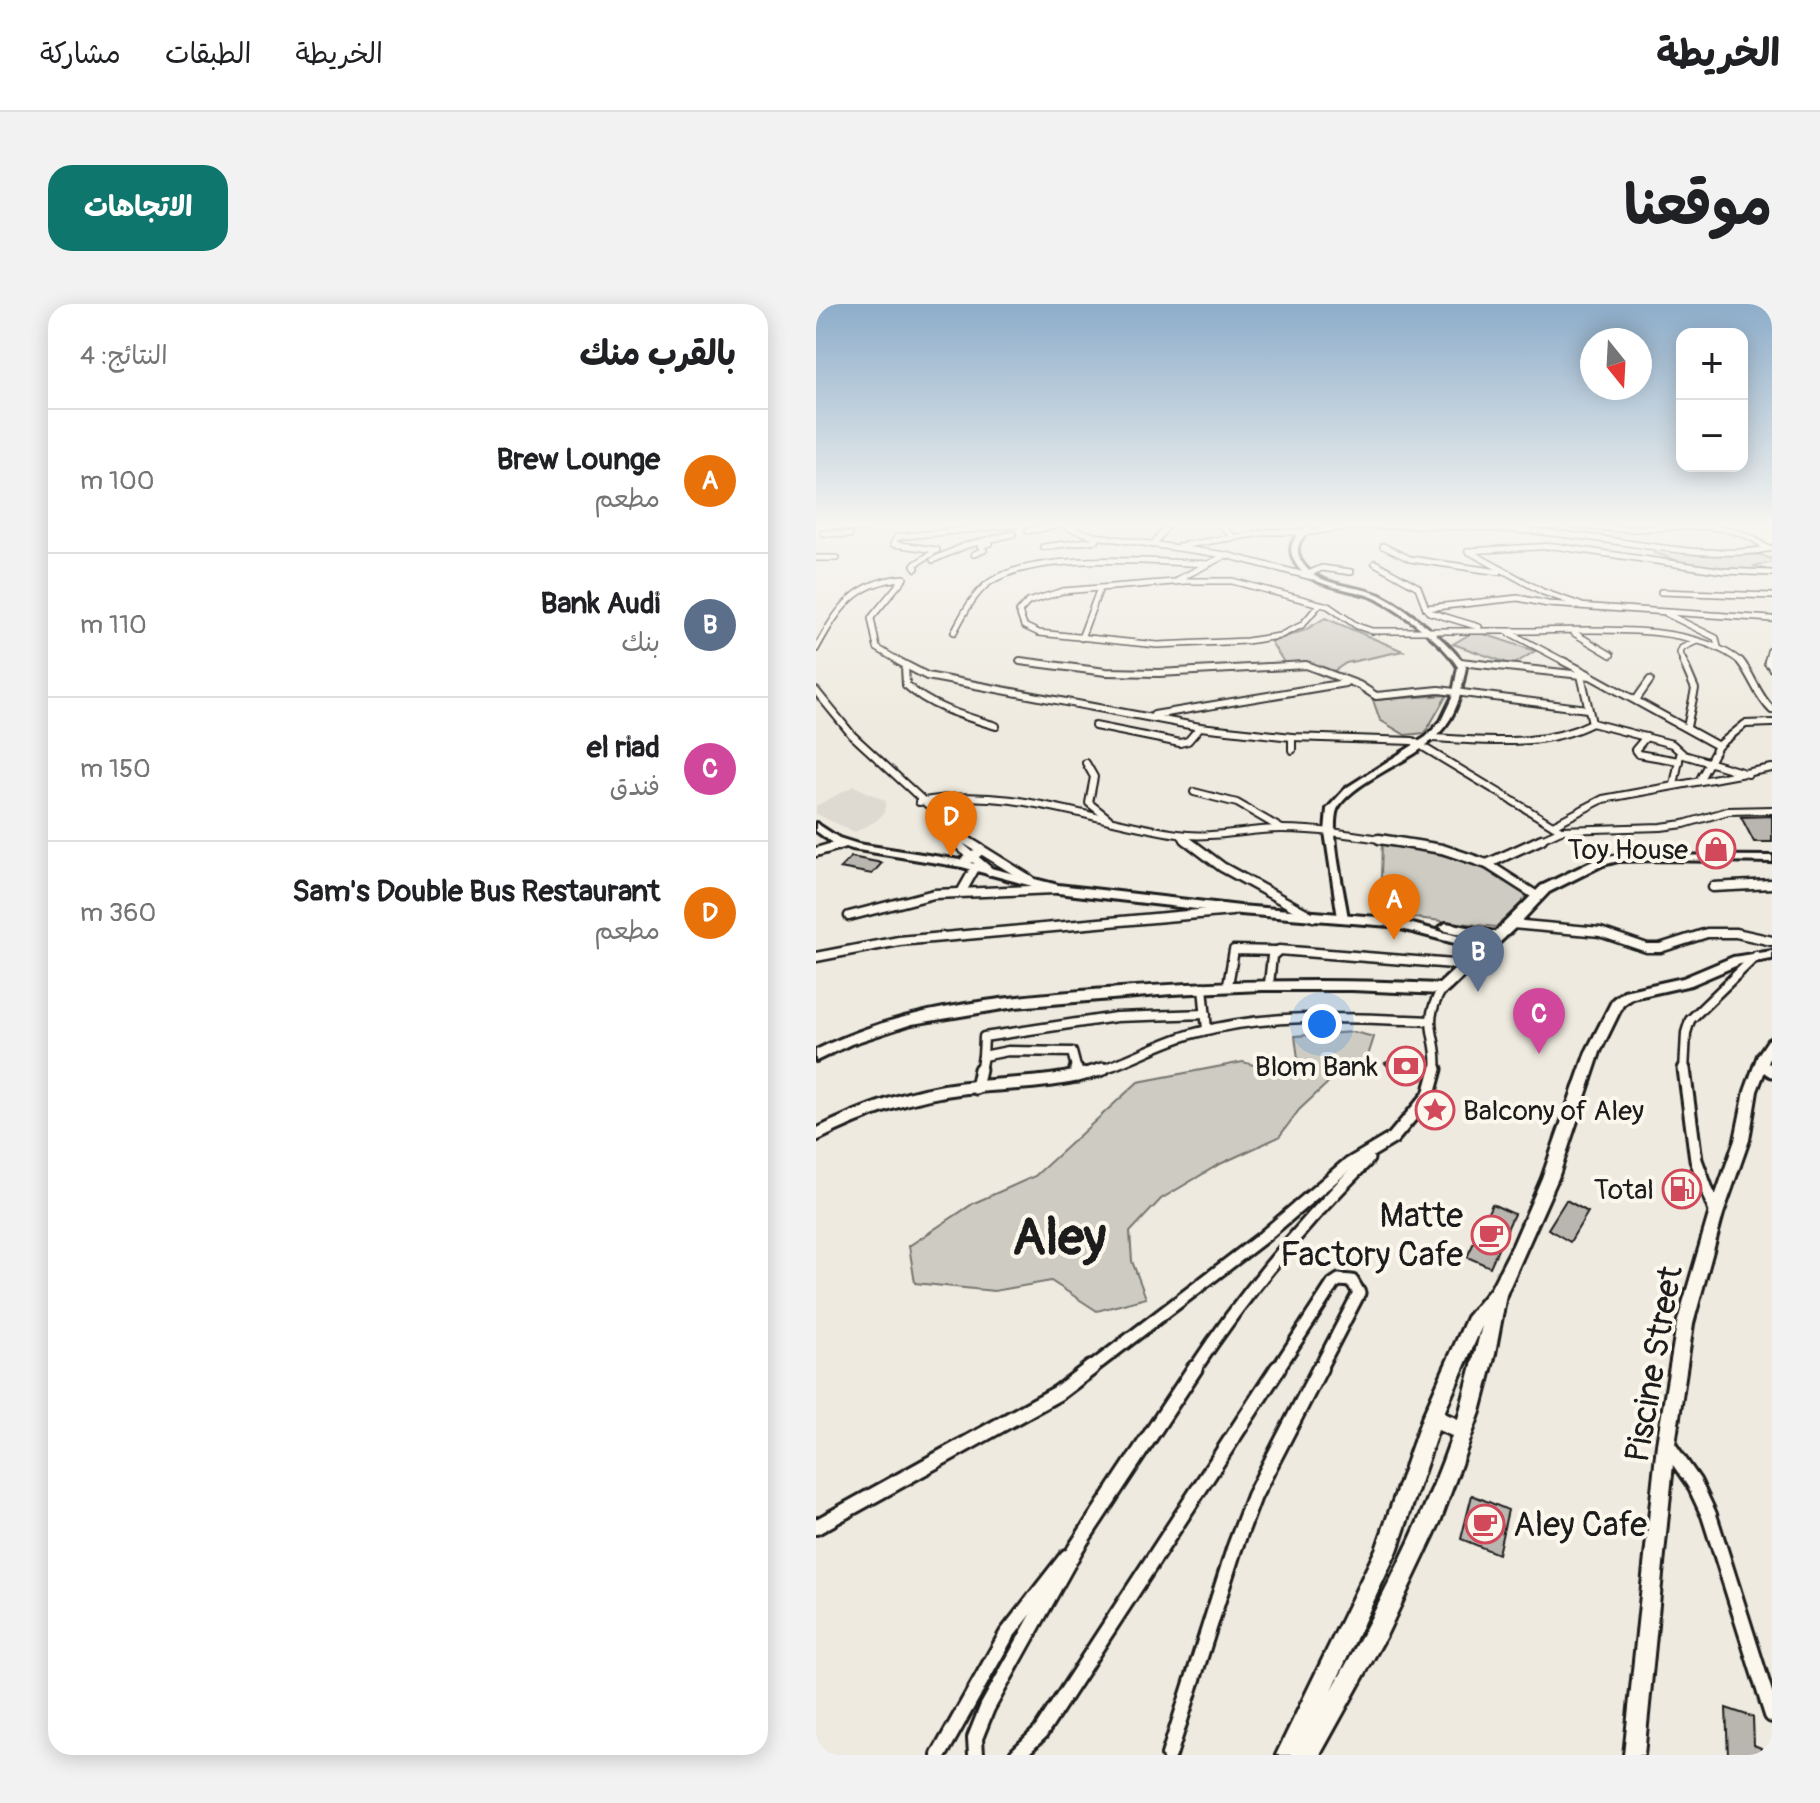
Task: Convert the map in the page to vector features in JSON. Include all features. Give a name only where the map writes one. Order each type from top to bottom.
[{"type":"main road","points":[[816,826],[843,844],[972,860],[989,871],[1058,889],[1498,937]]},
{"type":"main road","points":[[816,1056],[893,1025],[952,1010],[1228,985],[1442,989],[1512,924],[1537,896],[1578,871],[1618,858],[1772,859]]},
{"type":"main road","points":[[1462,934],[1485,947]]},
{"type":"main road","points":[[1305,1755],[1334,1709],[1413,1562],[1448,1484],[1487,1353],[1497,1294],[1550,1178],[1593,1052],[1618,1002],[1629,994],[1686,982],[1719,966],[1764,956]]},
{"type":"main road","points":[[1288,1755],[1386,1551],[1432,1418],[1473,1323],[1497,1294]]},
{"type":"main road","points":[[1432,1418],[1463,1431]]},
{"type":"street","points":[[816,649],[836,612],[856,593]]},
{"type":"street","points":[[891,593],[876,609],[871,625],[877,648],[927,676],[956,684],[1200,727],[1292,737],[1400,739],[1422,744],[1561,830]]},
{"type":"street","points":[[954,632],[981,593]]},
{"type":"street","points":[[1053,593],[1028,602],[1019,612],[1019,618],[1027,629],[1049,635],[1147,645],[1261,639],[1295,630],[1319,605]]},
{"type":"street","points":[[1081,638],[1098,593]]},
{"type":"street","points":[[1278,593],[1331,607],[1366,630],[1663,634],[1697,641],[1718,647],[1740,661],[1749,672],[1761,700],[1772,710]]},
{"type":"street","points":[[1365,593],[1375,596],[1427,632],[1460,662],[1591,676]]},
{"type":"street","points":[[1420,593],[1429,612],[1486,630]]},
{"type":"street","points":[[1545,593],[1580,605]]},
{"type":"street","points":[[1681,593],[1772,596]]},
{"type":"street","points":[[1426,608],[1518,598],[1761,618],[1763,622],[1772,620]]},
{"type":"street","points":[[1649,609],[1707,632],[1716,638],[1718,647]]},
{"type":"street","points":[[1731,611],[1772,620]]},
{"type":"street","points":[[1504,631],[1718,746]]},
{"type":"street","points":[[1571,631],[1611,655]]},
{"type":"street","points":[[1687,727],[1695,689],[1680,653],[1682,648],[1697,641]]},
{"type":"street","points":[[1770,651],[1767,664],[1772,668]]},
{"type":"street","points":[[1020,661],[1106,672],[1159,673],[1306,665],[1376,696],[1430,690],[1587,709]]},
{"type":"street","points":[[1343,918],[1330,815],[1340,799],[1431,738],[1448,718],[1462,672],[1460,662]]},
{"type":"street","points":[[905,666],[906,685],[917,694],[946,709],[996,726]]},
{"type":"street","points":[[1581,675],[1592,723]]},
{"type":"street","points":[[1636,700],[1650,680]]},
{"type":"street","points":[[1147,717],[1348,682]]},
{"type":"street","points":[[816,691],[846,729],[953,834],[972,860],[1030,880]]},
{"type":"street","points":[[1699,781],[1718,746],[1747,722],[1772,723]]},
{"type":"street","points":[[1431,738],[1553,740],[1575,734],[1592,723],[1672,744],[1680,752],[1748,774]]},
{"type":"street","points":[[1095,726],[1180,743],[1188,741],[1200,727]]},
{"type":"street","points":[[1292,737],[1292,750]]},
{"type":"street","points":[[1646,737],[1635,750],[1638,754],[1679,761]]},
{"type":"street","points":[[1674,785],[1680,752]]},
{"type":"street","points":[[1086,763],[1093,777],[1094,791],[1089,803],[1111,820]]},
{"type":"street","points":[[1553,825],[1603,799],[1768,769],[1772,779]]},
{"type":"street","points":[[1194,792],[1237,803],[1282,829]]},
{"type":"street","points":[[919,802],[944,797],[1017,799],[1181,835],[1282,829],[1412,842],[1456,852],[1487,864],[1537,896]]},
{"type":"street","points":[[1487,864],[1561,830],[1661,827],[1684,824],[1728,811],[1772,810]]},
{"type":"street","points":[[1181,835],[1193,848],[1214,862],[1313,917]]},
{"type":"street","points":[[816,852],[843,844]]},
{"type":"street","points":[[962,891],[972,860]]},
{"type":"street","points":[[1713,887],[1772,884]]},
{"type":"street","points":[[849,916],[909,899],[962,891],[1058,889]]},
{"type":"street","points":[[816,957],[899,941],[1240,910]]},
{"type":"street","points":[[1512,924],[1600,932],[1647,948],[1660,948],[1707,933],[1736,933],[1772,941]]},
{"type":"street","points":[[1228,985],[1234,950],[1305,951],[1466,965]]},
{"type":"street","points":[[1269,984],[1272,956],[1276,951]]},
{"type":"street","points":[[1716,1214],[1699,1175],[1694,1148],[1688,1112],[1685,1038],[1691,1019],[1719,996],[1732,978],[1764,956]]},
{"type":"street","points":[[1203,987],[1207,1030]]},
{"type":"street","points":[[976,1755],[975,1738],[987,1708],[1076,1548],[1230,1315],[1308,1218],[1375,1151],[1406,1126],[1432,1088],[1437,1061],[1429,1021],[1433,1004],[1442,989]]},
{"type":"street","points":[[976,1088],[984,1037],[1116,1017],[1206,1014]]},
{"type":"street","points":[[816,1135],[905,1099],[1078,1076],[1116,1067],[1173,1040],[1207,1030],[1250,1023],[1338,1019],[1429,1021]]},
{"type":"street","name":"Piscine Street","points":[[1634,1755],[1666,1444],[1685,1324],[1716,1214],[1742,1140],[1751,1091],[1766,1068],[1772,1043]]},
{"type":"street","points":[[983,1056],[1008,1051],[1072,1052],[1078,1076]]},
{"type":"street","points":[[819,1523],[1058,1393],[1262,1238],[1346,1166],[1375,1151]]},
{"type":"street","points":[[1017,1755],[1040,1733],[1333,1284],[1339,1280],[1352,1281],[1359,1293],[1254,1496],[1234,1549],[1169,1755]]},
{"type":"street","points":[[1666,1444],[1694,1483],[1705,1507],[1772,1715]]},
{"type":"street","points":[[939,1755],[989,1664],[1031,1600],[1076,1548]]},
{"type":"shaded area","points":[[1325,618],[1403,651],[1346,663],[1331,673],[1299,661],[1285,664],[1271,642],[1305,630]]},
{"type":"shaded area","points":[[1475,631],[1535,651],[1513,665],[1453,644]]},
{"type":"shaded area","points":[[1447,695],[1425,733],[1405,735],[1380,720],[1373,700]]},
{"type":"shaded area","points":[[854,786],[886,801],[884,813],[876,821],[855,832],[816,814],[816,806]]},
{"type":"shaded area","points":[[1382,841],[1481,864],[1530,895],[1496,927],[1380,914]]},
{"type":"shaded area","points":[[1354,1032],[1374,1037],[1367,1059],[1332,1079],[1299,1110],[1279,1137],[1218,1165],[1161,1199],[1130,1232],[1132,1261],[1146,1298],[1097,1311],[1051,1281],[994,1291],[915,1283],[909,1246],[974,1203],[1035,1176],[1138,1082],[1243,1062],[1268,1069],[1299,1066],[1295,1036]]},
{"type":"building","points":[[1772,816],[1772,842],[1754,842],[1741,817]]},
{"type":"building","points":[[851,857],[882,863],[872,874],[840,868]]},
{"type":"building","name":"Blom Bank","points":[[1410,1051],[1426,1069],[1402,1081],[1385,1063]]},
{"type":"building","points":[[1566,1200],[1588,1212],[1570,1242],[1548,1229]]},
{"type":"building","name":"Matte Factory Cafe","points":[[1492,1204],[1514,1214],[1490,1267],[1467,1257]]},
{"type":"building","name":"Aley Cafe","points":[[1472,1495],[1508,1510],[1498,1554],[1461,1539]]},
{"type":"building","points":[[1726,1708],[1753,1717],[1754,1745],[1761,1748],[1762,1755],[1728,1755]]},
{"type":"place","name":"Toy House","points":[[1716,849]]},
{"type":"place","name":"Sam's Double Bus Restaurant","points":[[951,857]]},
{"type":"place","name":"Brew Lounge","points":[[1394,940]]},
{"type":"place","name":"Bank Audi","points":[[1478,992]]},
{"type":"place","name":"el riad","points":[[1539,1054]]},
{"type":"place","name":"Blom Bank","points":[[1406,1066]]},
{"type":"place","name":"Balcony of Aley","points":[[1435,1110]]},
{"type":"place","name":"Total","points":[[1682,1189]]},
{"type":"place","name":"Matte Factory Cafe","points":[[1491,1235]]},
{"type":"place","name":"Aley Cafe","points":[[1485,1524]]},
{"type":"district","name":"Aley","points":[[1059,1236]]}]
